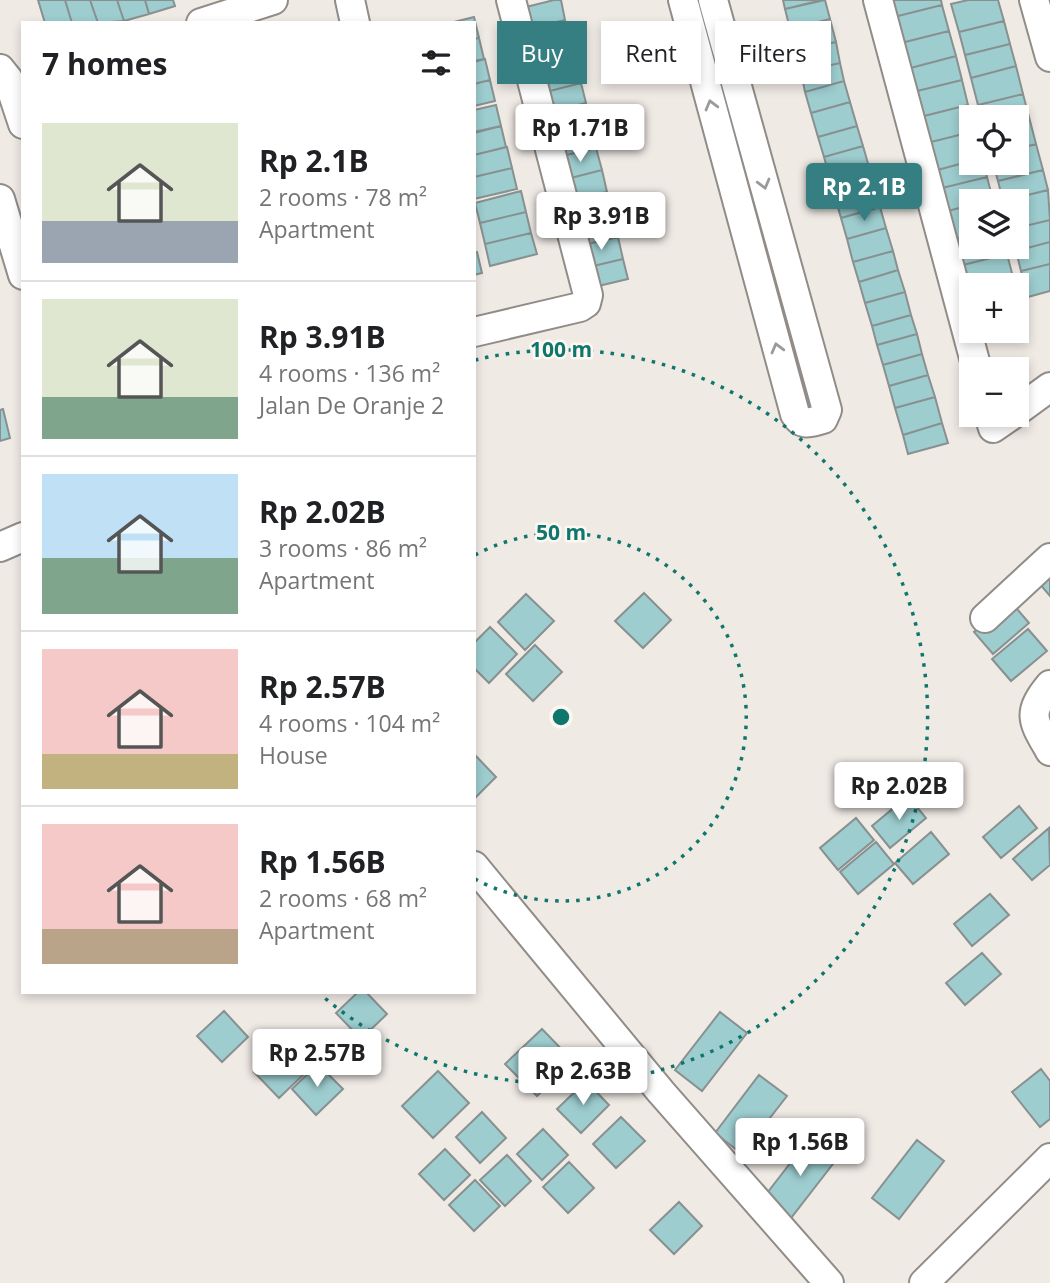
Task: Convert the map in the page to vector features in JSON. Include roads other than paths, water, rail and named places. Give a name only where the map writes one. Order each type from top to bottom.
[{"type":"street","points":[[207,21],[273,0]]},
{"type":"street","points":[[350,0],[355,21]]},
{"type":"street","points":[[476,332],[580,307],[586,303],[588,295],[511,0]]},
{"type":"street","points":[[683,0],[795,414],[804,424],[823,419],[827,410],[713,0]]},
{"type":"street","points":[[878,0],[974,357]]},
{"type":"street","points":[[1034,0],[1050,57]]},
{"type":"street","points":[[8,76],[21,118]]},
{"type":"street","points":[[723,149],[752,141]]},
{"type":"street","points":[[0,199],[21,268]]},
{"type":"street","points":[[1029,402],[1050,387]]},
{"type":"street","points":[[0,547],[21,538]]},
{"type":"street","points":[[985,618],[1050,558]]},
{"type":"street","points":[[1050,685],[1034,707],[1033,722],[1050,751]]},
{"type":"street","points":[[476,868],[661,1092],[829,1283]]},
{"type":"street","points":[[924,1283],[1050,1158]]}]
